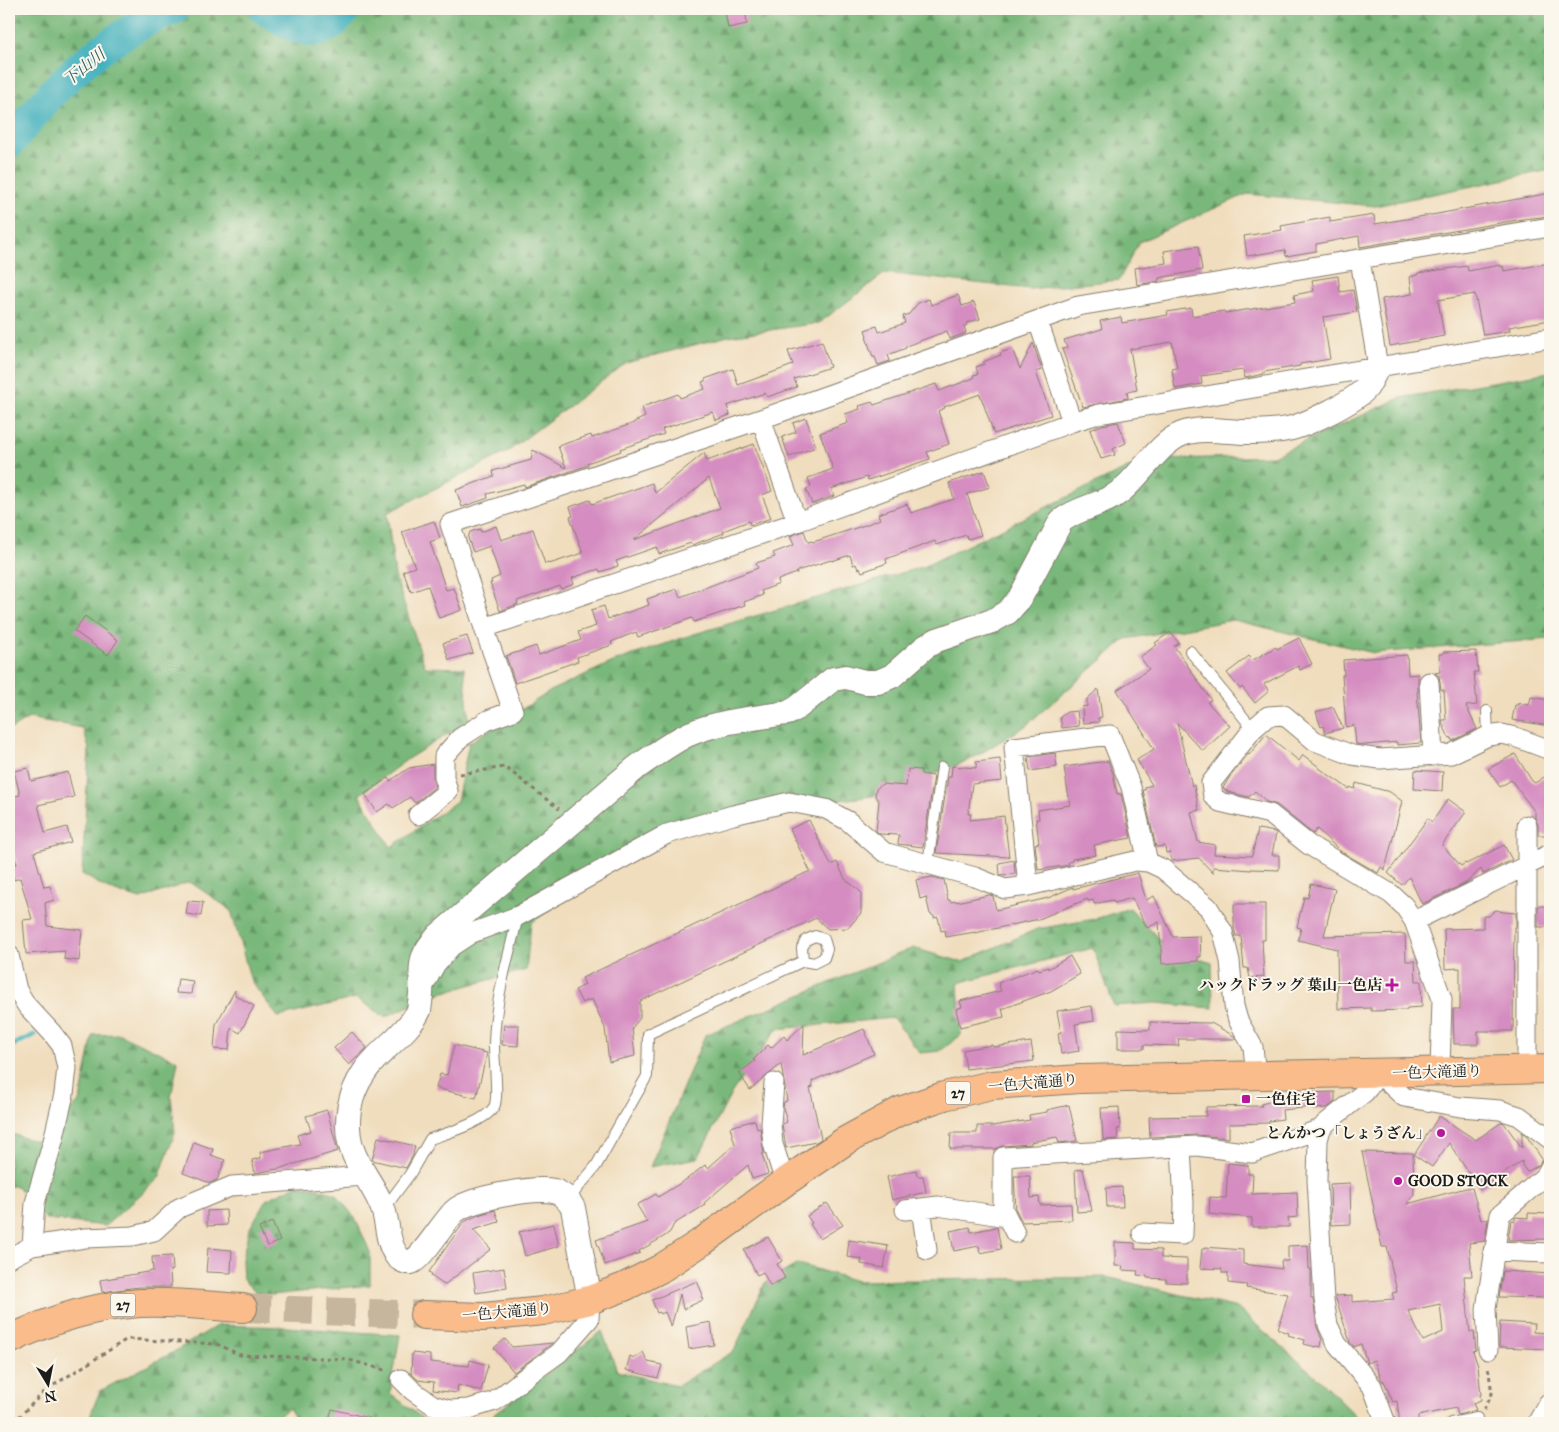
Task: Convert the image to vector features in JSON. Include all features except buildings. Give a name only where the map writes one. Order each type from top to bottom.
[{"type":"main road","name":"一色大滝通り","points":[[424,1315],[483,1317],[543,1311],[590,1300],[624,1287],[660,1269],[845,1141],[892,1115],[944,1096],[992,1085],[1080,1079],[1379,1074],[1539,1069]]},
{"type":"main road","name":"27","points":[[9,1340],[28,1330],[62,1318],[108,1307],[140,1303],[172,1303],[243,1308]]},
{"type":"street","points":[[418,814],[448,791],[444,777],[444,756],[460,738],[488,720],[513,711],[450,524],[761,419],[1078,306],[1550,227]]},
{"type":"street","points":[[401,1379],[413,1391],[433,1405],[450,1410],[469,1409],[495,1401],[531,1373],[560,1354],[589,1319],[590,1300],[573,1208],[568,1200],[555,1191],[534,1190],[472,1202],[456,1210],[418,1258],[410,1262],[402,1260],[395,1255],[383,1210],[352,1151],[348,1127],[350,1103],[357,1083],[371,1063],[414,1019],[420,1009],[421,961],[426,949],[438,936],[636,768],[666,747],[689,734],[721,724],[788,713],[798,708],[833,679],[846,677],[865,682],[878,682],[892,676],[925,647],[937,640],[992,621],[1008,612],[1020,598],[1061,521],[1072,513],[1088,506],[1110,500],[1124,489],[1170,441],[1181,434],[1195,430],[1270,432],[1290,429],[1306,424],[1345,404],[1366,388],[1378,367],[1360,260]]},
{"type":"street","points":[[1038,321],[1072,422]]},
{"type":"street","points":[[484,628],[797,522],[1072,422],[1099,414],[1550,338]]},
{"type":"street","points":[[761,419],[797,522]]},
{"type":"street","points":[[1429,682],[1433,756]]},
{"type":"street","points":[[1440,1071],[1442,999],[1414,921],[1404,906],[1391,894],[1309,845],[1270,814],[1220,802],[1213,796],[1211,783],[1253,729],[1268,716],[1284,715],[1315,741],[1352,756],[1380,759],[1451,754],[1488,736],[1502,734],[1550,750]]},
{"type":"street","points":[[1028,886],[1014,747],[1110,734],[1131,787],[1148,862]]},
{"type":"street","points":[[421,991],[436,964],[452,946],[472,933],[518,916],[667,834],[788,802],[826,809],[848,821],[884,852],[975,877],[1005,889],[1028,886],[1135,861],[1148,862],[1162,869],[1208,907],[1223,932],[1230,961],[1234,1006],[1238,1020],[1253,1047],[1256,1076]]},
{"type":"street","points":[[1527,825],[1527,865],[1539,1069]]},
{"type":"street","points":[[1414,921],[1550,854]]},
{"type":"street","points":[[9,955],[17,990],[27,1006],[62,1046],[67,1068],[64,1094],[53,1141],[35,1203],[32,1246]]},
{"type":"street","points":[[1386,1423],[1372,1386],[1337,1344],[1328,1325],[1324,1300],[1317,1180],[1318,1140],[1321,1129],[1365,1092],[1379,1074],[1404,1097],[1460,1107],[1500,1110],[1519,1116],[1550,1139]]},
{"type":"street","points":[[774,1084],[770,1124],[773,1144],[785,1182]]},
{"type":"street","points":[[927,1250],[913,1209],[938,1206],[1011,1225],[1002,1209],[1003,1157],[1197,1146],[1252,1153],[1321,1129]]},
{"type":"street","points":[[1142,1232],[1183,1235],[1184,1204],[1181,1147]]},
{"type":"street","points":[[1488,1350],[1486,1309],[1493,1251],[1500,1215],[1545,1176],[1550,1167]]},
{"type":"street","points":[[9,1258],[32,1246],[85,1238],[133,1236],[154,1231],[179,1208],[232,1186],[364,1176]]},
{"type":"street","points":[[1493,1251],[1550,1252]]},
{"type":"street","points":[[1540,1423],[1550,1405]]},
{"type":"lane","points":[[1190,651],[1253,729]]},
{"type":"lane","points":[[1487,710],[1488,736]]},
{"type":"lane","points":[[928,863],[942,767]]},
{"type":"lane","points":[[383,1210],[410,1174],[430,1139],[470,1125],[494,1109],[497,1101],[494,1067],[494,1022],[518,916]]},
{"type":"lane","points":[[568,1200],[596,1166],[647,1076],[648,1034],[803,961]]},
{"type":"lane","points":[[1451,1423],[1477,1418]]},
{"type":"path","points":[[444,777],[505,767],[575,821]]},
{"type":"path","points":[[13,1423],[46,1390],[127,1339],[217,1344],[240,1355],[346,1360],[386,1370],[401,1379]]},
{"type":"path","points":[[1477,1418],[1487,1407],[1492,1394],[1486,1355],[1488,1350]]},
{"type":"green space","points":[[9,9],[1550,9],[1550,170],[1375,206],[1247,194],[1139,242],[1119,280],[1030,289],[885,273],[819,323],[728,336],[626,363],[507,452],[387,513],[395,576],[425,667],[464,668],[469,721],[409,758],[359,795],[391,847],[457,801],[469,743],[554,689],[613,662],[691,635],[925,566],[1144,460],[1273,456],[1400,398],[1550,372],[1550,639],[1374,653],[1233,620],[1126,639],[1024,727],[968,761],[873,796],[675,820],[531,923],[526,970],[433,995],[385,1017],[356,998],[278,1017],[251,981],[231,910],[190,882],[140,899],[106,888],[82,874],[89,749],[83,728],[29,718],[9,730]]},
{"type":"green space","points":[[1130,908],[1169,950],[1212,963],[1213,1008],[1156,1003],[1114,1006],[1093,948],[958,983],[961,1035],[940,1051],[920,1053],[893,1018],[777,1029],[732,1092],[698,1158],[650,1167],[705,1035],[913,948],[962,962],[1037,929],[1095,919]]},
{"type":"green space","points":[[120,1034],[178,1061],[171,1097],[175,1132],[159,1178],[105,1226],[45,1219],[17,1186],[9,1186],[9,1133],[38,1142],[80,1101],[93,1035]]},
{"type":"green space","points":[[297,1185],[336,1194],[355,1218],[370,1252],[370,1285],[271,1295],[255,1292],[243,1280],[242,1259],[249,1230],[266,1200]]},
{"type":"green space","points":[[798,1264],[857,1281],[1106,1277],[1237,1308],[1320,1380],[1363,1423],[298,1423],[289,1408],[268,1423],[87,1423],[100,1391],[172,1353],[218,1325],[286,1327],[400,1335],[390,1393],[423,1419],[488,1419],[602,1331],[617,1371],[677,1386],[734,1351],[765,1283]]},
{"type":"waterway","name":"下山川","points":[[9,144],[43,103],[76,69],[130,30],[174,9]]},
{"type":"waterway","name":"下山川","points":[[264,9],[297,27],[316,31],[326,28],[336,21],[346,9]]},
{"type":"waterway","points":[[9,1047],[34,1035]]},
{"type":"tunnel","points":[[243,1308],[424,1315]]},
{"type":"place","name":"ハックドラッグ 葉山一色店","points":[[1392,985]]},
{"type":"place","name":"一色住宅","points":[[1246,1099]]},
{"type":"place","name":"とんかつ「しょうざん」","points":[[1441,1133]]},
{"type":"place","name":"GOOD STOCK","points":[[1398,1181]]}]
